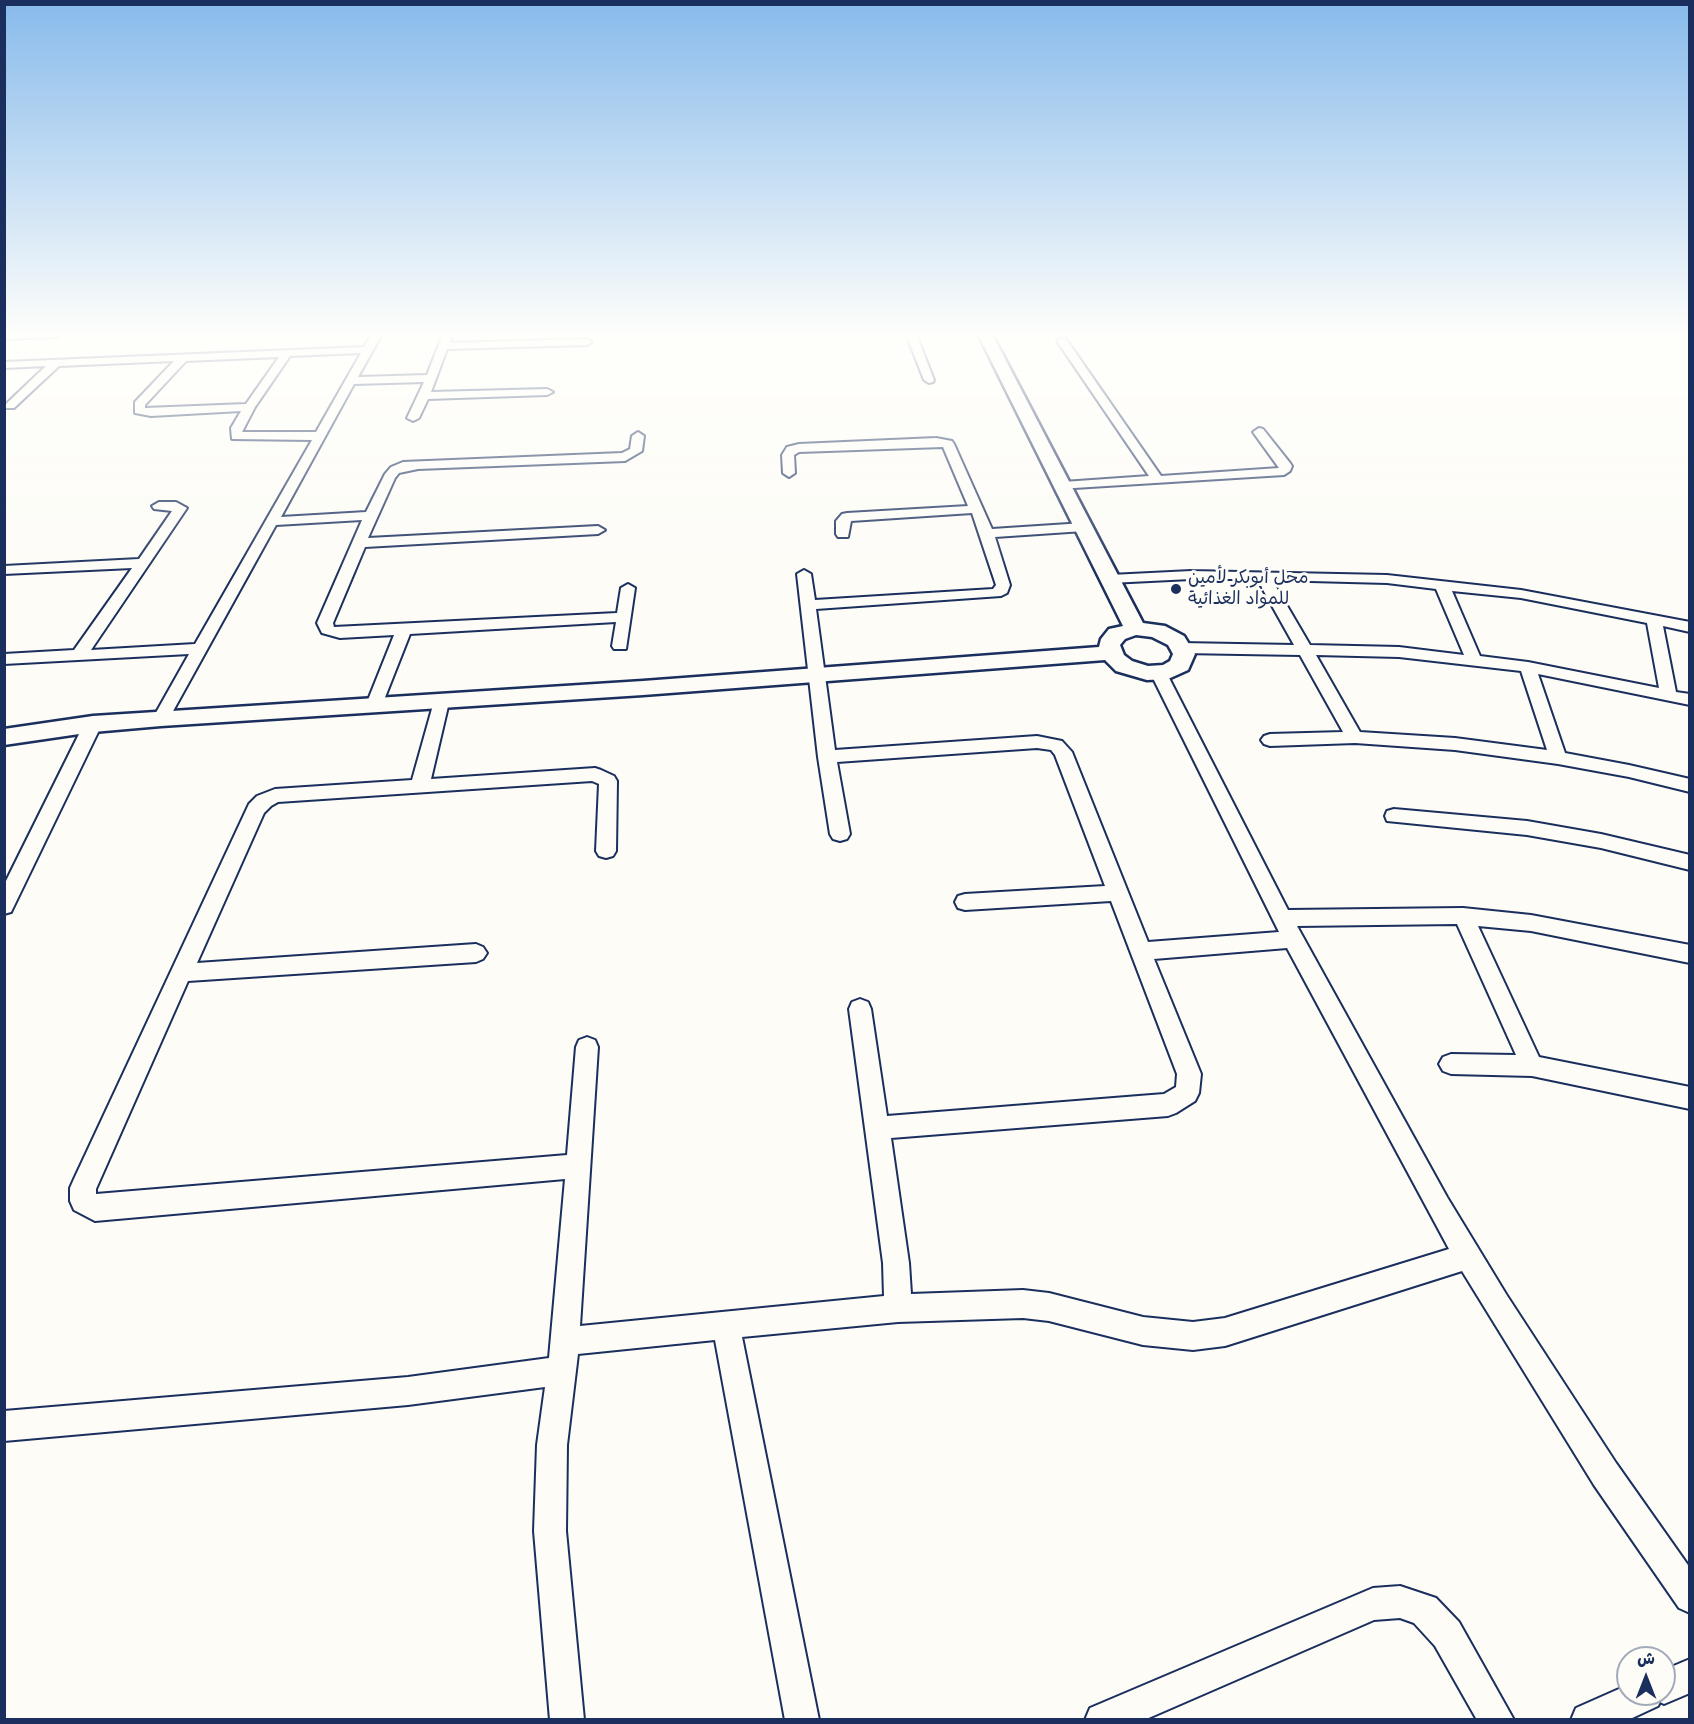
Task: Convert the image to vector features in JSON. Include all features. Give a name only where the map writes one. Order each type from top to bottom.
[{"type":"main road","points":[[1026,414],[1136,629]]},
{"type":"main road","points":[[1136,629],[1157,631],[1168,636],[1182,648],[1183,659],[1180,664],[1175,669],[1159,674],[1124,666],[1111,652],[1109,645],[1117,634],[1136,629]]},
{"type":"main road","points":[[4,737],[93,724],[161,718],[441,702],[1111,652]]},
{"type":"street","points":[[245,414],[237,428],[236,436],[320,436]]},
{"type":"street","points":[[161,718],[332,414]]},
{"type":"street","points":[[412,418],[414,414]]},
{"type":"street","points":[[1113,414],[1158,480]]},
{"type":"street","points":[[1063,486],[1284,471],[1286,466],[1259,432]]},
{"type":"street","points":[[624,617],[340,633],[327,630],[325,623],[388,477],[403,466],[625,457],[636,451],[638,436]]},
{"type":"street","points":[[789,473],[788,455],[791,450],[799,448],[943,442],[951,447],[987,533],[1003,585],[1002,590],[996,593],[808,604]]},
{"type":"street","points":[[79,655],[180,508],[159,506]]},
{"type":"street","points":[[843,534],[843,521],[847,517],[976,509]]},
{"type":"street","points":[[272,521],[370,516]]},
{"type":"street","points":[[987,533],[1084,528]]},
{"type":"street","points":[[359,543],[598,530]]},
{"type":"street","points":[[4,570],[141,563]]},
{"type":"street","points":[[804,574],[827,757],[840,834]]},
{"type":"street","points":[[1110,579],[1191,575],[1376,579],[1521,594],[1689,627]]},
{"type":"street","points":[[1262,575],[1355,737]]},
{"type":"street","points":[[1442,585],[1474,660]]},
{"type":"street","points":[[620,646],[628,588]]},
{"type":"street","points":[[1654,619],[1668,695]]},
{"type":"street","points":[[374,705],[403,631]]},
{"type":"street","points":[[1182,648],[1399,652],[1527,667],[1689,700]]},
{"type":"street","points":[[4,659],[200,649]]},
{"type":"street","points":[[1527,667],[1558,758]]},
{"type":"street","points":[[1159,674],[1288,928],[1438,1206],[1605,1474],[1689,1597]]},
{"type":"street","points":[[420,786],[441,702]]},
{"type":"street","points":[[4,906],[93,724]]},
{"type":"street","points":[[1270,740],[1355,737],[1455,744],[1558,758],[1629,771],[1689,786]]},
{"type":"street","points":[[827,757],[1037,742],[1056,745],[1063,752],[1189,1074],[1187,1093],[1168,1105],[877,1128]]},
{"type":"street","points":[[579,1166],[95,1208],[83,1201],[83,1188],[180,973],[256,809],[264,801],[275,796],[595,774],[608,781],[606,851]]},
{"type":"street","points":[[1394,816],[1527,828],[1600,841],[1689,863]]},
{"type":"street","points":[[965,902],[1118,893]]},
{"type":"street","points":[[1463,916],[1532,1066]]},
{"type":"street","points":[[1140,951],[1288,928],[1463,916],[1588,933],[1689,954]]},
{"type":"street","points":[[180,973],[476,953]]},
{"type":"street","points":[[860,1010],[896,1263],[898,1308]]},
{"type":"street","points":[[567,1719],[550,1531],[552,1445],[563,1355],[587,1047]]},
{"type":"street","points":[[1451,1064],[1532,1066],[1689,1098]]},
{"type":"street","points":[[4,1426],[408,1390],[563,1355],[726,1324],[898,1308],[1023,1304],[1049,1307],[1143,1332],[1193,1336],[1226,1332],[1468,1256]]},
{"type":"street","points":[[726,1324],[802,1719]]},
{"type":"street","points":[[1102,1719],[1374,1604],[1400,1602],[1424,1610],[1447,1634],[1497,1719]]},
{"type":"street","points":[[1588,1719],[1618,1706]]},
{"type":"place","name":"محل أبوبكر لأمين للمواد الغذائية","points":[[1176,589]]}]
